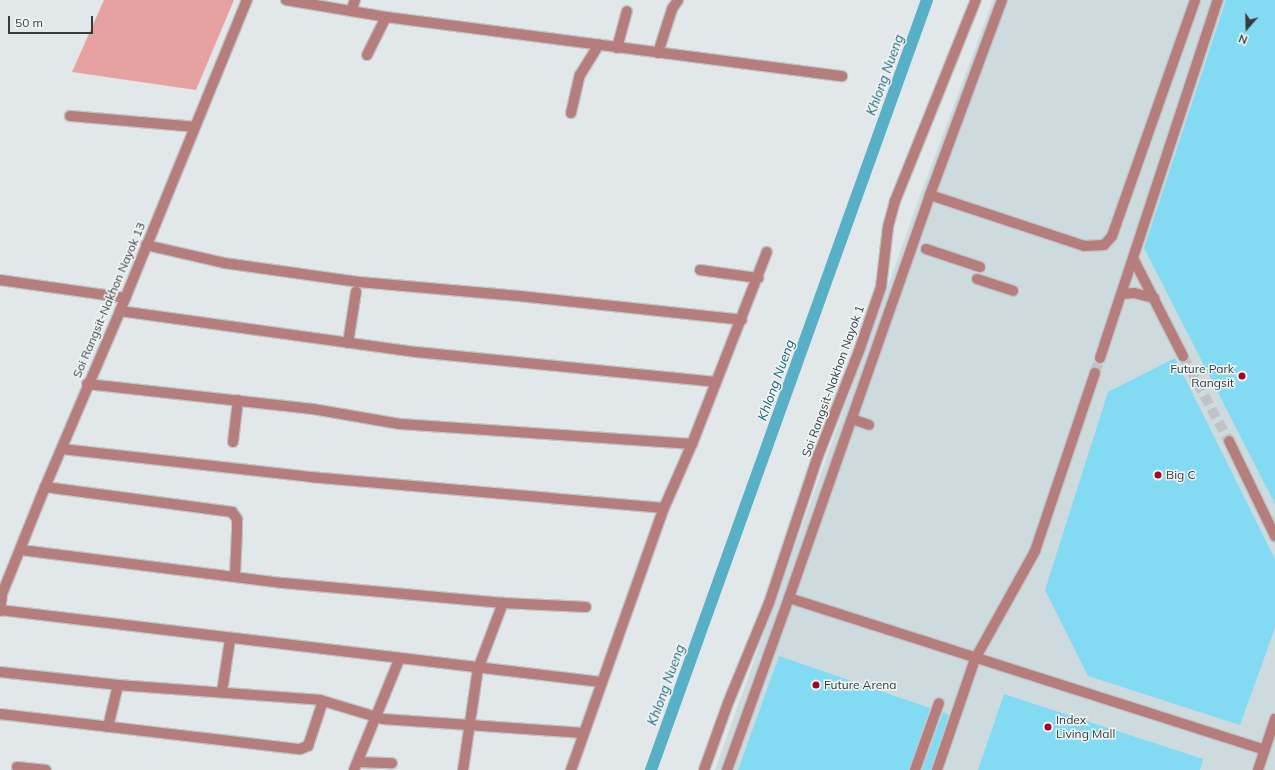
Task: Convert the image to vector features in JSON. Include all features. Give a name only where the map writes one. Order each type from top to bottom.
[{"type":"street","name":"Soi Rangsit-Nakhon Nayok 13","points":[[0,611],[2,594],[21,550],[45,486],[62,449],[87,384],[126,298],[146,245],[247,0]]},
{"type":"street","points":[[286,0],[386,17],[842,76]]},
{"type":"street","points":[[351,11],[355,0]]},
{"type":"street","points":[[658,53],[672,9],[678,0]]},
{"type":"street","name":"Soi Rangsit-Nakhon Nayok 1","points":[[704,770],[728,703],[769,603],[818,456],[862,344],[881,287],[888,227],[895,201],[976,0]]},
{"type":"street","points":[[727,770],[789,598],[930,195],[1002,0]]},
{"type":"street","points":[[930,195],[1084,246],[1104,245],[1112,236],[1195,0]]},
{"type":"street","points":[[1100,358],[1134,260],[1218,0]]},
{"type":"street","points":[[617,48],[627,11]]},
{"type":"street","points":[[367,55],[386,17]]},
{"type":"street","points":[[571,113],[580,75],[598,45]]},
{"type":"street","points":[[70,116],[195,127]]},
{"type":"street","points":[[146,245],[224,263],[359,282],[519,296],[742,320]]},
{"type":"street","points":[[926,250],[980,267]]},
{"type":"street","points":[[571,770],[664,508],[692,444],[742,320],[767,252]]},
{"type":"street","points":[[1134,260],[1183,356]]},
{"type":"street","points":[[700,270],[758,278]]},
{"type":"street","points":[[977,279],[1013,291]]},
{"type":"street","points":[[0,280],[126,298]]},
{"type":"street","points":[[348,343],[356,292]]},
{"type":"street","points":[[1122,294],[1134,293],[1154,298]]},
{"type":"street","points":[[120,312],[416,352],[716,382]]},
{"type":"street","points":[[937,770],[975,659],[1035,551],[1095,373]]},
{"type":"street","points":[[87,384],[238,400],[400,424],[692,444]]},
{"type":"street","points":[[233,442],[238,400]]},
{"type":"street","points":[[852,419],[869,426]]},
{"type":"street","points":[[1229,441],[1275,536]]},
{"type":"street","points":[[62,449],[310,477],[664,508]]},
{"type":"street","points":[[45,486],[232,512],[237,519],[235,576]]},
{"type":"street","points":[[21,550],[283,583],[503,602],[586,607]]},
{"type":"street","points":[[789,598],[975,659],[1268,747]]},
{"type":"street","points":[[463,770],[468,726],[478,669],[503,602]]},
{"type":"street","points":[[0,611],[399,660],[602,682]]},
{"type":"street","points":[[222,692],[230,640]]},
{"type":"street","points":[[392,763],[356,766],[374,717],[399,660]]},
{"type":"street","points":[[0,672],[118,685],[323,701],[374,717],[468,726],[584,733]]},
{"type":"street","points":[[108,727],[118,685]]},
{"type":"street","points":[[0,714],[271,747],[305,749],[323,701]]},
{"type":"street","points":[[916,770],[939,703]]},
{"type":"street","points":[[1258,770],[1268,747],[1274,722]]},
{"type":"street","points":[[17,767],[46,770]]},
{"type":"shaded area","points":[[104,0],[234,0],[196,90],[72,72]]},
{"type":"shaded area","points":[[993,0],[1275,0],[1275,770],[715,770],[921,193]]},
{"type":"building","name":"Future Park Rangsit","points":[[1226,0],[1275,0],[1275,504],[1144,248]]},
{"type":"building","name":"Big C","points":[[1175,358],[1275,559],[1275,628],[1240,725],[1088,676],[1045,590],[1108,392]]},
{"type":"building","name":"Future Arena","points":[[779,656],[930,708],[909,770],[738,770]]},
{"type":"building","name":"Index Living Mall","points":[[1004,694],[1203,759],[1200,770],[978,770]]},
{"type":"building","points":[[943,712],[949,715],[931,770],[922,770]]},
{"type":"waterway","name":"Khlong Nueng","points":[[651,770],[927,0]]},
{"type":"tunnel","points":[[1183,356],[1229,441]]},
{"type":"tunnel","points":[[1095,373],[1100,358]]},
{"type":"place","name":"Future Park Rangsit","points":[[1242,376]]},
{"type":"place","name":"Big C","points":[[1158,475]]},
{"type":"place","name":"Future Arena","points":[[816,685]]},
{"type":"place","name":"Index Living Mall","points":[[1048,727]]}]
